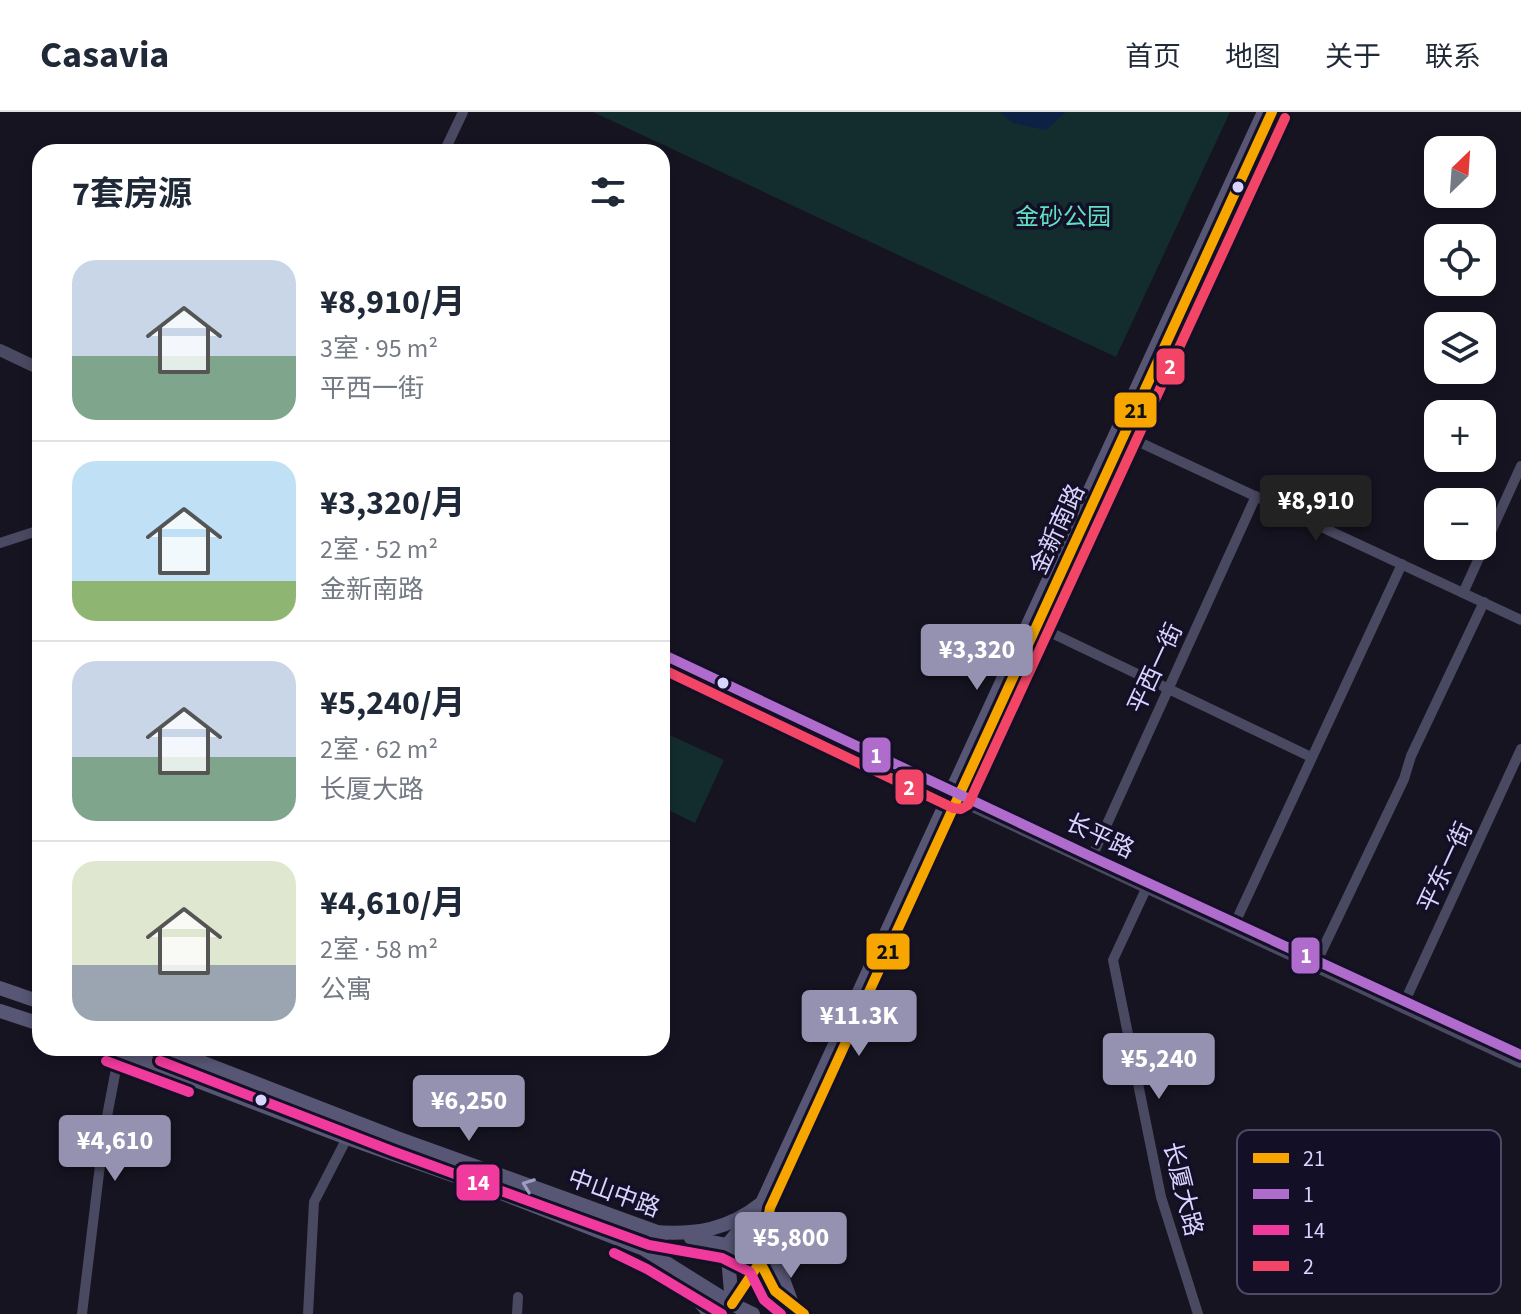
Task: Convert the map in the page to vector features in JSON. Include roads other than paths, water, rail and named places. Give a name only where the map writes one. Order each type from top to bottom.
[{"type":"main road","name":"金新南路","points":[[733,1309],[760,1262],[766,1206],[1264,112]]},
{"type":"main road","name":"金新南路","points":[[955,796],[1037,626],[1272,112]]},
{"type":"main road","points":[[0,988],[32,999]]},
{"type":"main road","points":[[0,1011],[32,1021]]},
{"type":"main road","name":"中山中路","points":[[135,1056],[644,1249],[733,1309],[753,1314]]},
{"type":"main road","name":"中山中路","points":[[186,1056],[397,1138],[654,1232],[727,1245],[760,1262]]},
{"type":"main road","points":[[654,1232],[702,1232],[766,1206]]},
{"type":"main road","points":[[733,1309],[727,1245],[766,1206]]},
{"type":"main road","points":[[766,1206],[770,1244],[798,1310]]},
{"type":"main road","points":[[644,1249],[669,1267],[710,1314]]},
{"type":"main road","points":[[760,1262],[775,1291],[798,1310]]},
{"type":"street","points":[[448,144],[463,112]]},
{"type":"street","points":[[0,344],[32,358]]},
{"type":"street","points":[[0,350],[32,365]]},
{"type":"street","points":[[1124,435],[1521,620]]},
{"type":"street","points":[[1463,593],[1521,466]]},
{"type":"street","name":"平西一街","points":[[1092,857],[1256,496]]},
{"type":"street","points":[[0,543],[32,533]]},
{"type":"street","points":[[1235,923],[1402,564]]},
{"type":"street","points":[[1317,961],[1484,602]]},
{"type":"street","points":[[1037,626],[1311,757]]},
{"type":"street","name":"长平路","points":[[670,658],[1146,889],[1521,1062]]},
{"type":"street","name":"长平路","points":[[670,665],[1521,1055]]},
{"type":"street","name":"平东一街","points":[[1405,1001],[1521,749]]},
{"type":"street","name":"长厦大路","points":[[1146,889],[1113,960],[1161,1197],[1198,1314]]},
{"type":"street","points":[[82,1314],[116,1056]]},
{"type":"street","points":[[308,1314],[314,1202],[347,1138]]},
{"type":"street","points":[[517,1314],[518,1297]]},
{"type":"water","points":[[1000,112],[1066,112],[1046,130],[1013,123]]},
{"type":"park label","name":"金砂公园","points":[[1063,217]]}]
